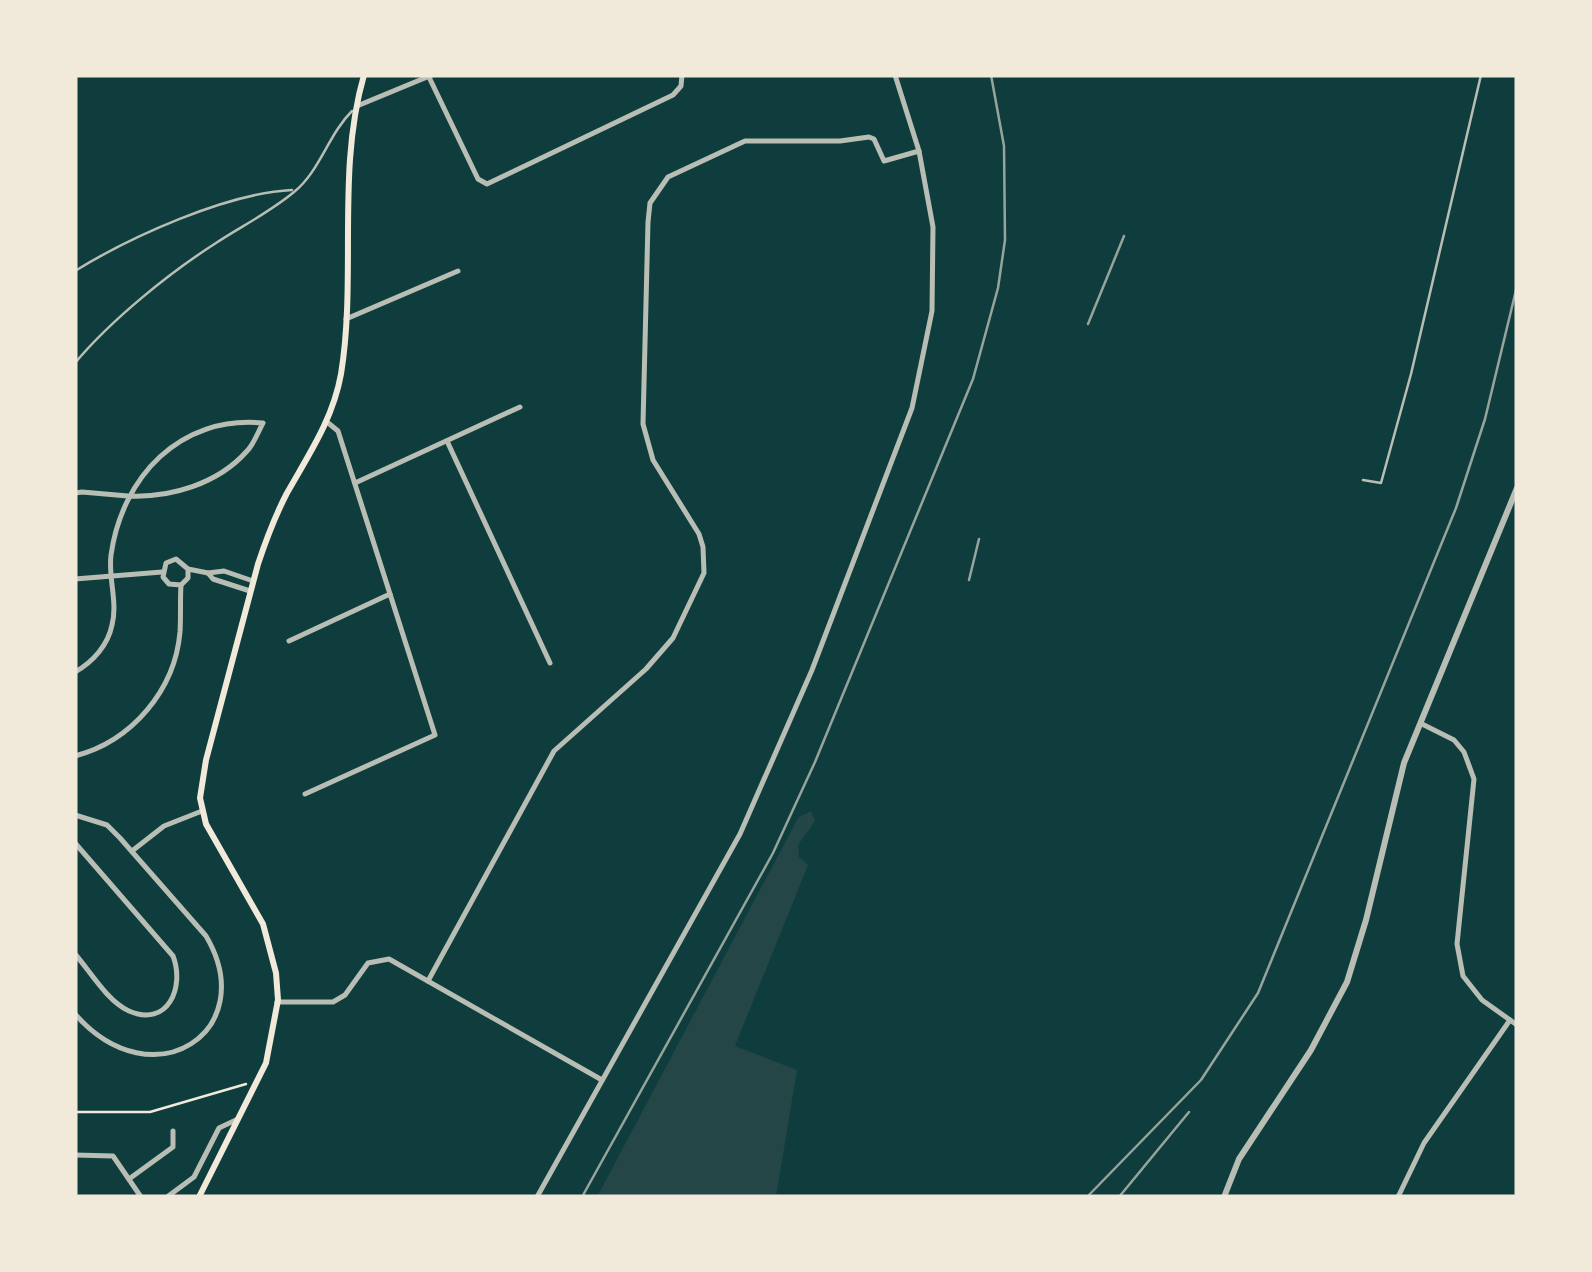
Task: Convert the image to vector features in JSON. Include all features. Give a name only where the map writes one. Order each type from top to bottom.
[{"type":"main road","points":[[199,1197],[266,1064],[277,1002],[276,973],[263,924],[212,836],[202,811],[201,786],[253,581],[278,513],[327,422],[340,376],[356,106],[364,75]]},
{"type":"street","points":[[356,106],[430,76],[478,179],[487,184],[673,95],[681,86],[682,75]]},
{"type":"street","points":[[537,1197],[740,834],[814,667],[912,408],[932,311],[933,227],[919,151],[895,75]]},
{"type":"street","points":[[428,981],[554,751],[660,655],[687,614],[704,574],[699,534],[653,460],[643,424],[648,222],[650,203],[659,186],[684,168],[745,141],[840,141],[869,137],[884,161],[919,151]]},
{"type":"street","points":[[346,319],[458,270]]},
{"type":"street","points":[[355,483],[520,407]]},
{"type":"street","points":[[305,794],[435,735],[338,431],[327,422]]},
{"type":"street","points":[[75,493],[128,496],[150,496],[188,490],[248,451],[263,423],[228,423],[183,438],[161,453],[128,496],[116,529],[111,574],[112,625],[97,655],[75,672]]},
{"type":"street","points":[[447,441],[550,662]]},
{"type":"street","points":[[1224,1197],[1239,1159],[1311,1050],[1346,982],[1366,920],[1404,763],[1517,488]]},
{"type":"street","points":[[162,572],[166,563],[176,559],[188,569],[224,571],[253,581]]},
{"type":"street","points":[[75,756],[122,733],[161,693],[180,633],[181,585],[188,578],[188,569]]},
{"type":"street","points":[[75,579],[162,572]]},
{"type":"street","points":[[162,572],[169,584],[181,585]]},
{"type":"street","points":[[208,573],[213,579],[250,591]]},
{"type":"street","points":[[288,641],[390,594]]},
{"type":"street","points":[[1422,724],[1454,740],[1471,768],[1474,792],[1458,960],[1472,991],[1517,1024]]},
{"type":"street","points":[[132,851],[164,826],[202,811]]},
{"type":"street","points":[[75,815],[106,825],[132,851],[192,918],[214,949],[222,978],[218,1005],[206,1030],[195,1042],[169,1054],[153,1056],[110,1045],[97,1038],[75,1014]]},
{"type":"street","points":[[75,827],[84,818]]},
{"type":"street","points":[[75,843],[173,956],[178,987],[168,1005],[158,1011],[130,1011],[111,996],[75,954]]},
{"type":"street","points":[[277,1002],[334,1002],[345,994],[368,963],[389,959],[602,1080]]},
{"type":"street","points":[[1398,1197],[1424,1144],[1510,1020]]},
{"type":"street","points":[[167,1197],[194,1178],[219,1128],[240,1118]]},
{"type":"street","points":[[129,1179],[173,1147],[174,1131]]},
{"type":"street","points":[[75,1155],[113,1156],[141,1197]]},
{"type":"lane","points":[[1363,480],[1381,483],[1482,75]]},
{"type":"lane","points":[[75,363],[163,283],[296,190],[315,166],[336,127],[356,106]]},
{"type":"lane","points":[[75,271],[108,251],[205,212],[269,191],[296,190]]},
{"type":"path","points":[[75,1112],[150,1112],[246,1084]]},
{"type":"shaded area","points":[[811,811],[815,821],[798,845],[799,857],[808,865],[735,1046],[797,1070],[776,1197],[597,1197],[798,818]]},
{"type":"railway","points":[[582,1197],[773,853],[815,762],[973,379],[998,288],[1005,240],[1004,146],[991,75]]},
{"type":"railway","points":[[1088,324],[1124,236]]},
{"type":"railway","points":[[1087,1197],[1201,1080],[1258,993],[1456,508],[1485,419],[1517,286]]},
{"type":"railway","points":[[969,580],[979,539]]},
{"type":"railway","points":[[1119,1197],[1189,1112]]}]
